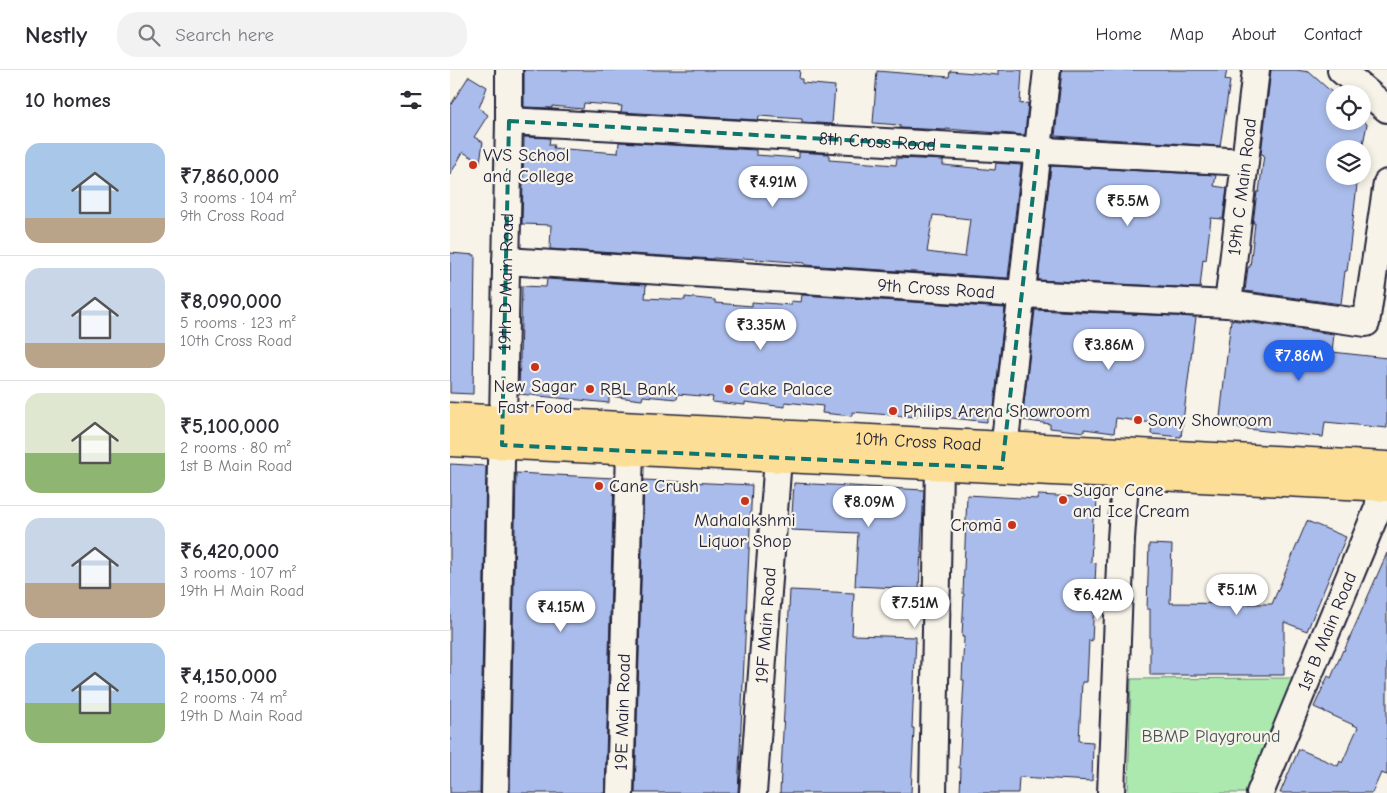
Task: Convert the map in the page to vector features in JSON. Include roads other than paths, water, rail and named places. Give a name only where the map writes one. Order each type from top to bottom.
[{"type":"main road","name":"10th Cross Road","points":[[450,417],[502,432],[630,451],[939,466],[1003,457]]},
{"type":"main road","name":"10th Cross Road","points":[[450,442],[502,432],[1385,476]]},
{"type":"street","name":"19th D Main Road","points":[[495,793],[509,70]]},
{"type":"street","points":[[1003,457],[1047,70]]},
{"type":"street","name":"19th C Main Road","points":[[1228,304],[1256,70]]},
{"type":"street","points":[[1341,70],[1387,109]]},
{"type":"street","name":"8th Cross Road","points":[[509,121],[1245,162]]},
{"type":"street","name":"9th Cross Road","points":[[506,261],[1022,294],[1228,304],[1366,323],[1387,183]]},
{"type":"street","name":"19E Main Road","points":[[620,793],[630,451]]},
{"type":"street","name":"19F Main Road","points":[[753,793],[778,458]]},
{"type":"street","points":[[1112,793],[1126,463]]},
{"type":"street","points":[[933,793],[939,466]]},
{"type":"street","name":"1st B Main Road","points":[[1260,793],[1378,508],[1385,476]]},
{"type":"place","name":"VVS School and College","points":[[473,165]]},
{"type":"place","name":"New Sagar Fast Food","points":[[535,367]]},
{"type":"place","name":"RBL Bank","points":[[590,389]]},
{"type":"place","name":"Cake Palace","points":[[729,389]]},
{"type":"place","name":"Philips Arena Showroom","points":[[893,411]]},
{"type":"place","name":"Sony Showroom","points":[[1138,420]]},
{"type":"place","name":"Cane Crush","points":[[599,486]]},
{"type":"place","name":"Sugar Cane and Ice Cream","points":[[1063,500]]},
{"type":"place","name":"Mahalakshmi Liquor Shop","points":[[745,501]]},
{"type":"place","name":"Cromā","points":[[1012,525]]},
{"type":"park label","name":"BBMP Playground","points":[[1211,736]]}]
